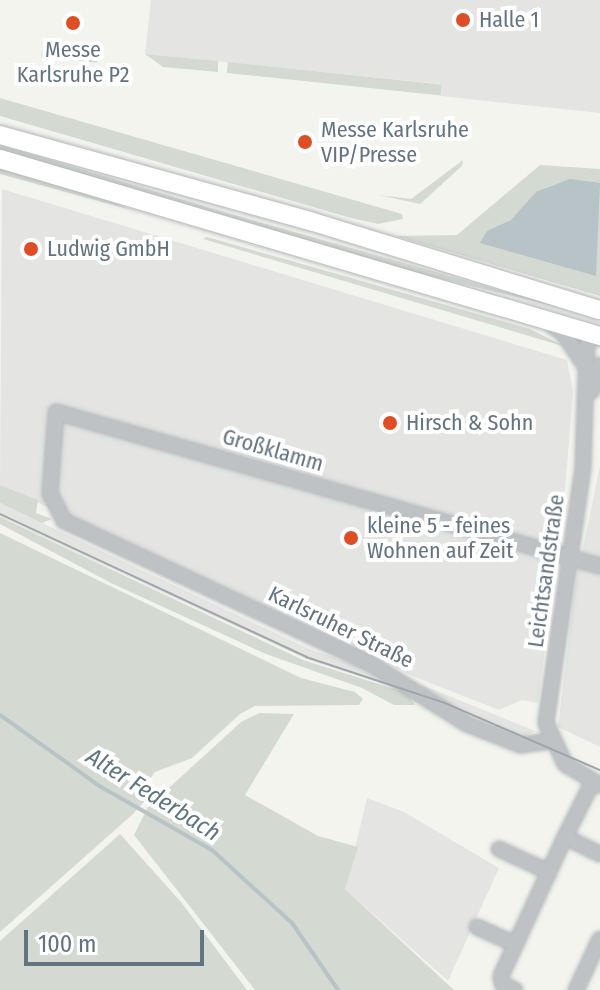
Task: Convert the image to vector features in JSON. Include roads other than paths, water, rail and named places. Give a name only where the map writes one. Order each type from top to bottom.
[{"type":"main road","points":[[0,135],[310,221],[600,310]]},
{"type":"main road","points":[[0,159],[572,327],[599,330]]},
{"type":"street","points":[[537,316],[563,333],[593,365]]},
{"type":"street","name":"Leichtsandstraße","points":[[550,741],[546,723],[599,330]]},
{"type":"street","name":"Großklamm","points":[[53,507],[50,481],[56,412],[570,557]]},
{"type":"street","name":"Karlsruher Straße","points":[[53,507],[74,527],[371,664],[446,714],[520,745],[550,741]]},
{"type":"street","points":[[570,557],[600,566]]},
{"type":"street","points":[[515,990],[502,984],[501,976],[565,837],[596,783],[565,764],[550,741]]},
{"type":"street","points":[[565,837],[600,854]]},
{"type":"street","points":[[499,849],[549,872]]},
{"type":"street","points":[[477,927],[515,944]]},
{"type":"street","points":[[576,990],[600,939]]},
{"type":"waterway","name":"Alter Federbach","points":[[0,715],[101,787],[212,850],[292,923],[338,990]]},
{"type":"tram line","points":[[0,514],[306,657],[445,703],[600,770]]},
{"type":"place","name":"Halle 1","points":[[463,20]]},
{"type":"place","name":"Messe Karlsruhe P2","points":[[73,23]]},
{"type":"place","name":"Messe Karlsruhe VIP/Presse","points":[[305,142]]},
{"type":"place","name":"Ludwig GmbH","points":[[31,249]]},
{"type":"place","name":"Hirsch & Sohn","points":[[390,423]]},
{"type":"place","name":"kleine 5 - feines Wohnen auf Zeit","points":[[351,538]]}]
